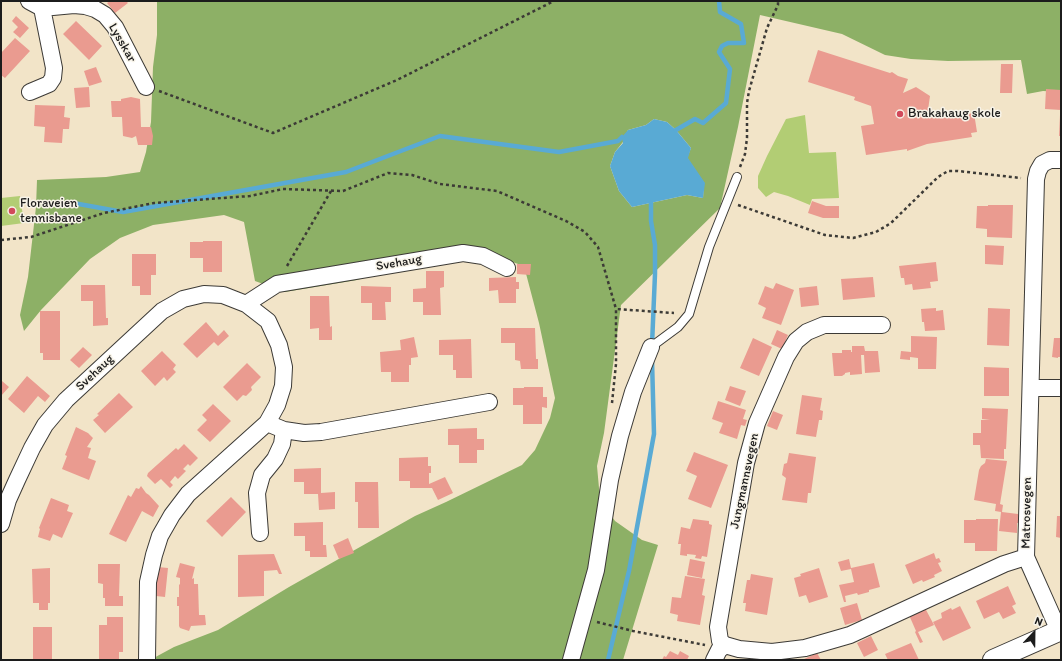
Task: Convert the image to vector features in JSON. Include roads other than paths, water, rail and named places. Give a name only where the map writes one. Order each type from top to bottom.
[{"type":"street","name":"Lysskar","points":[[30,92],[49,84],[53,78],[54,68],[36,4],[86,6],[105,15],[115,27],[146,87]]},
{"type":"street","name":"Matrosvegen","points":[[1060,630],[1026,557],[1036,179],[1042,164],[1050,160],[1061,160]]},
{"type":"street","name":"Svehaug","points":[[246,304],[277,284],[463,253],[483,256],[507,268]]},
{"type":"street","name":"Svehaug","points":[[1,524],[8,500],[32,448],[45,425],[66,400],[162,311],[183,299],[204,294],[216,295],[246,304],[268,322],[280,345],[284,367],[283,386],[277,405],[267,423],[188,494],[172,514],[160,536],[148,582],[147,660]]},
{"type":"street","name":"Jungmannsvegen","points":[[720,652],[718,627],[746,463],[757,423],[786,356],[796,341],[807,332],[824,325],[882,325]]},
{"type":"street","points":[[571,660],[596,570],[610,480],[620,436],[631,398],[651,347]]},
{"type":"street","points":[[1031,388],[1061,388]]},
{"type":"street","points":[[267,423],[284,430],[304,433],[321,432],[489,402]]},
{"type":"street","points":[[260,533],[257,493],[262,475],[275,459],[282,444],[284,430]]},
{"type":"street","points":[[720,652],[739,649],[772,652],[805,648],[850,635],[1004,564],[1026,557]]},
{"type":"street","points":[[993,660],[1060,630]]},
{"type":"lane","points":[[651,347],[678,327],[689,314],[709,247],[737,177]]},
{"type":"water","points":[[654,119],[667,122],[691,148],[688,158],[705,183],[703,198],[687,195],[632,207],[619,191],[610,166],[615,152],[623,143],[622,137],[628,130],[646,125]]},
{"type":"waterway","points":[[676,130],[695,119],[703,123],[726,103],[730,69],[719,52],[722,46],[728,43],[744,43],[741,24],[720,12],[719,1]]},
{"type":"waterway","points":[[73,203],[123,212],[346,172],[440,136],[559,152],[618,141],[622,137]]},
{"type":"waterway","points":[[651,203],[651,221],[655,245],[652,345]]},
{"type":"waterway","points":[[608,660],[629,571],[654,434],[652,360]]},
{"type":"place","name":"Brakahaug skole","points":[[900,114]]},
{"type":"place","name":"Floraveien tennisbane","points":[[12,211]]}]
